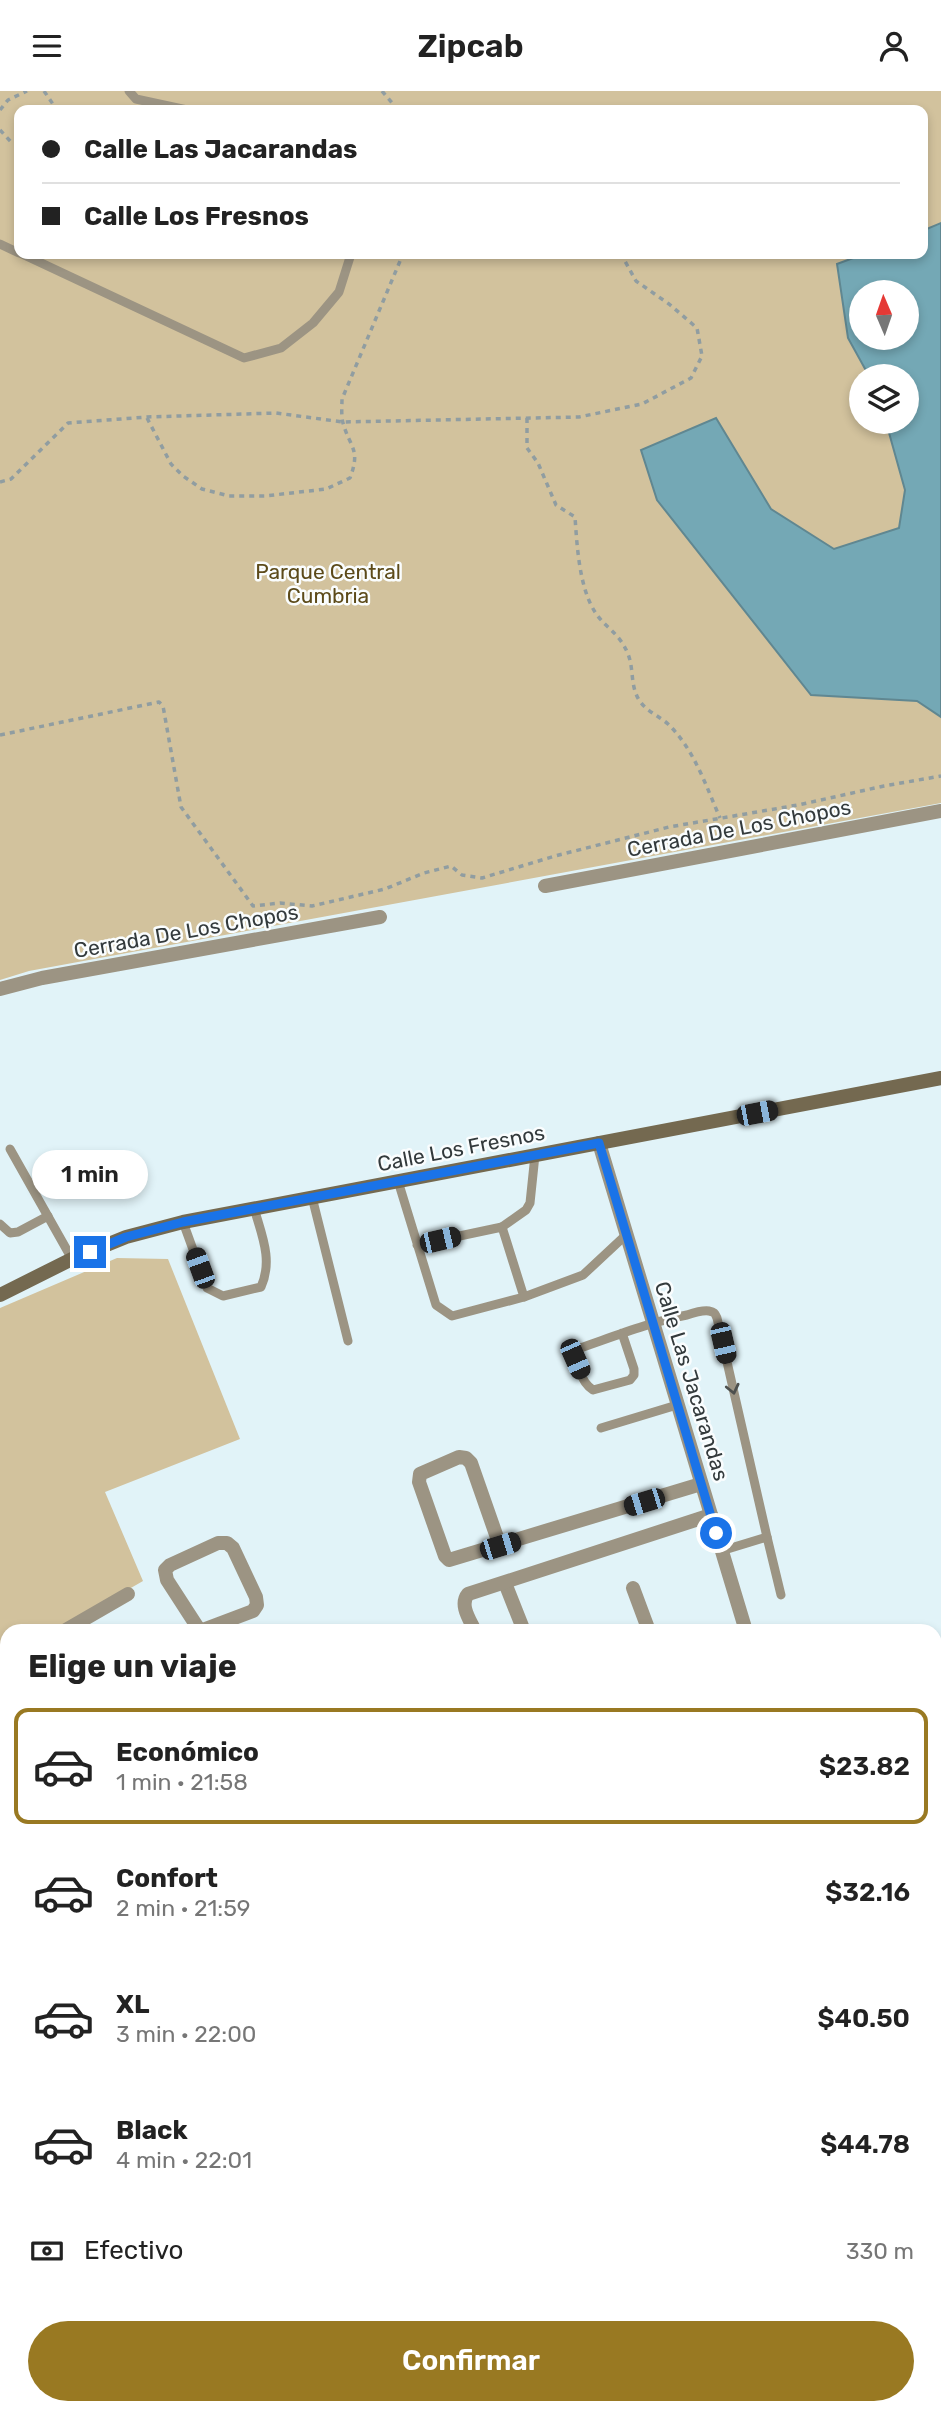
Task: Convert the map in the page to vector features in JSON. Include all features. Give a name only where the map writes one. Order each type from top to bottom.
[{"type":"street","name":"Cerrada De Los Chopos","points":[[545,886],[941,811]]},
{"type":"street","name":"Cerrada De Los Chopos","points":[[0,989],[42,978],[380,917]]},
{"type":"street","name":"Calle Los Fresnos","points":[[0,1295],[72,1259],[126,1237],[183,1222],[941,1078]]},
{"type":"street","name":"Calle Las Jacarandas","points":[[599,1143],[744,1624]]},
{"type":"street","points":[[500,1546],[471,1463],[466,1458],[459,1457],[419,1474],[419,1482],[444,1556],[449,1560],[500,1546],[701,1484]]},
{"type":"street","points":[[472,1624],[464,1604],[464,1598],[468,1594],[711,1515]]},
{"type":"street","points":[[195,1624],[167,1580],[165,1570],[170,1565],[218,1543],[227,1543],[233,1548],[256,1597],[257,1605],[253,1611],[219,1624]]},
{"type":"street","points":[[505,1583],[521,1624]]},
{"type":"street","points":[[633,1588],[646,1624]]},
{"type":"street","points":[[76,1624],[128,1594]]},
{"type":"lane","points":[[129,91],[135,99],[163,105]]},
{"type":"lane","points":[[33,259],[244,358],[281,348],[313,323],[339,292],[349,259]]},
{"type":"lane","points":[[10,1149],[72,1259]]},
{"type":"lane","points":[[418,1245],[502,1227],[526,1210],[530,1203],[535,1155]]},
{"type":"lane","points":[[398,1181],[436,1305],[452,1316],[524,1297],[583,1275],[626,1234]]},
{"type":"lane","points":[[312,1197],[348,1341]]},
{"type":"lane","points":[[183,1222],[207,1288],[223,1296],[261,1287],[266,1275],[268,1261],[254,1208]]},
{"type":"lane","points":[[0,1224],[10,1233],[18,1232],[48,1216]]},
{"type":"lane","points":[[502,1227],[524,1297]]},
{"type":"lane","points":[[622,1333],[634,1375],[629,1380],[593,1390],[587,1386],[575,1359],[576,1352],[580,1349],[622,1333],[653,1322],[708,1311],[714,1313],[781,1595]]},
{"type":"lane","points":[[600,1428],[677,1405]]},
{"type":"lane","points":[[722,1551],[767,1537]]},
{"type":"path","points":[[0,110],[8,100],[26,91]]},
{"type":"path","points":[[382,91],[394,105]]},
{"type":"path","points":[[147,417],[171,464],[202,489],[229,496],[265,496],[326,489],[350,478],[355,466],[355,456],[343,422],[342,399],[401,259]]},
{"type":"path","points":[[0,482],[11,479],[68,423],[147,417],[276,413],[343,422],[579,417],[642,404],[691,378],[702,356],[697,328],[636,281],[624,259]]},
{"type":"path","points":[[527,418],[527,448],[538,463],[556,505],[575,517],[577,552],[595,612],[619,636],[629,656],[632,686],[641,703],[668,725],[690,752],[720,818]]},
{"type":"path","points":[[0,735],[159,702],[163,706],[181,807],[253,906],[280,903],[312,906],[385,889],[424,873],[452,866],[461,875],[482,878],[669,827],[941,776]]},
{"type":"green space","name":"Parque Central Cumbria","points":[[0,91],[941,91],[941,803],[29,971],[0,980]]},
{"type":"green space","points":[[117,1258],[168,1259],[240,1439],[105,1492],[143,1581],[68,1624],[0,1624],[0,1308]]},
{"type":"water","points":[[941,223],[941,717],[917,701],[811,695],[657,500],[641,450],[716,418],[771,509],[834,549],[899,528],[905,490],[889,434],[919,434],[919,364],[862,364],[855,350],[919,350],[919,280],[849,280],[848,338],[837,264],[850,259],[928,259],[928,228]]},
{"type":"route","points":[[90,1252],[126,1237],[183,1222],[599,1143],[716,1533]]}]
